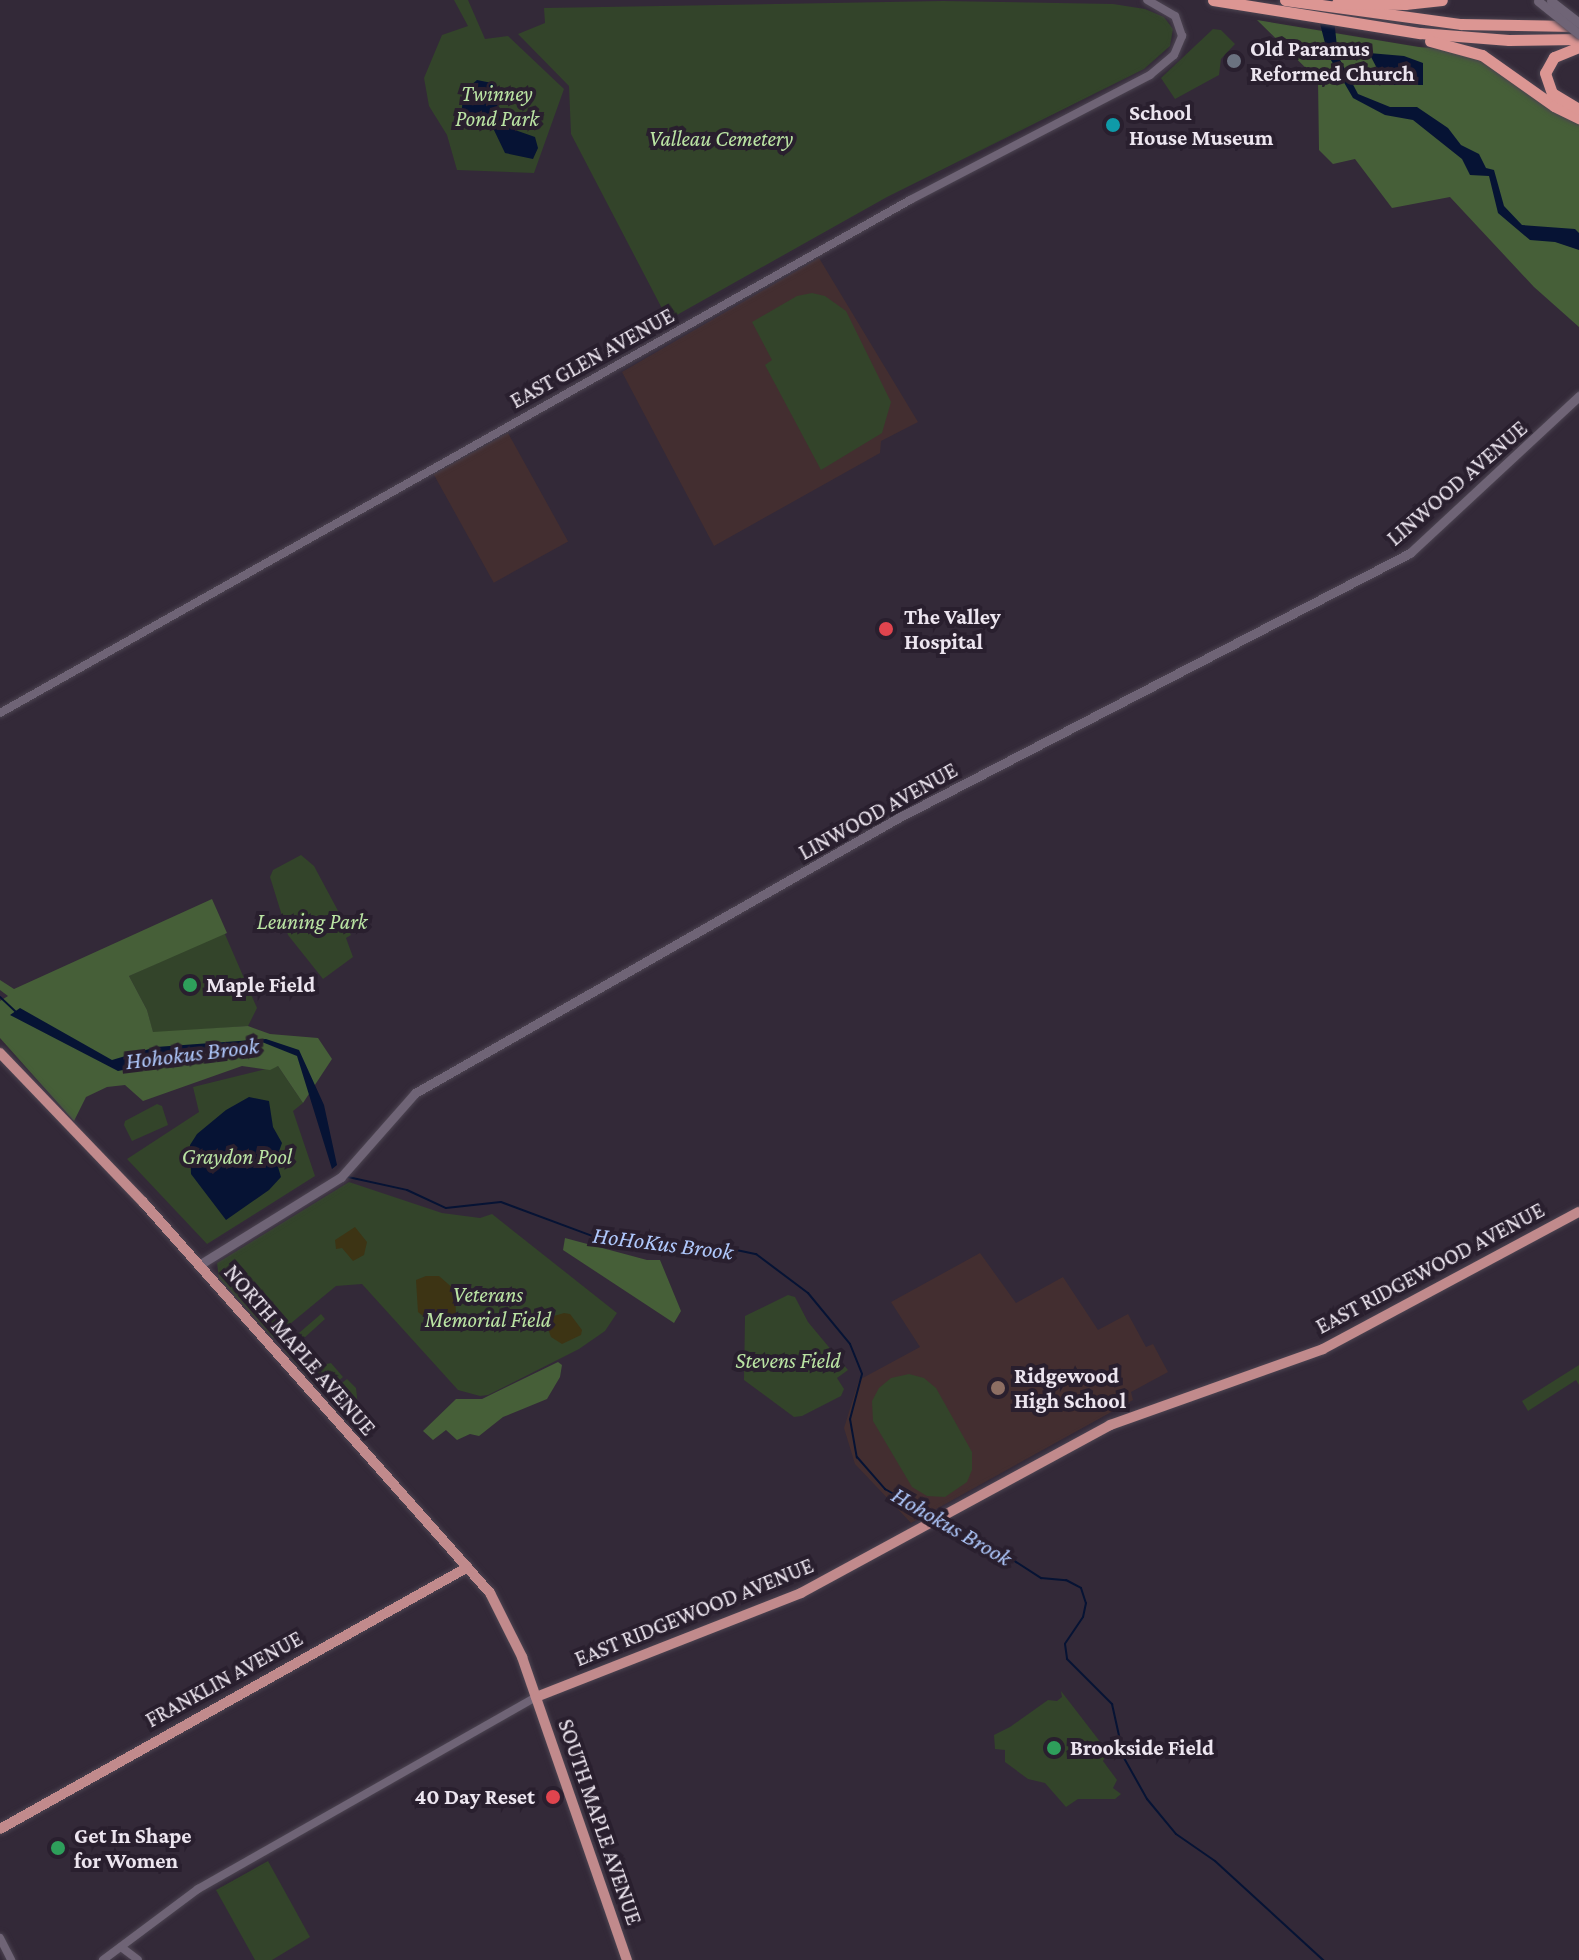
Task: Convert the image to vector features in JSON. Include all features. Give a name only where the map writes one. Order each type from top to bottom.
[{"type":"highway","points":[[1213,0],[1475,52],[1500,66],[1554,106],[1579,118]]},
{"type":"highway","points":[[1285,0],[1438,22],[1530,27],[1579,22]]},
{"type":"highway","points":[[1348,7],[1442,0]]},
{"type":"highway","points":[[1351,25],[1476,38],[1579,36]]},
{"type":"highway","points":[[1579,47],[1554,57],[1545,78],[1555,97],[1579,109]]},
{"type":"main road","points":[[1545,0],[1579,22]]},
{"type":"main road","points":[[1545,0],[1579,36]]},
{"type":"main road","name":"LINWOOD AVENUE","points":[[199,1265],[341,1177],[399,1107],[424,1087],[898,818],[1410,553],[1579,396]]},
{"type":"main road","name":"NORTH MAPLE AVENUE","points":[[0,1053],[93,1148],[468,1567],[492,1597],[520,1653],[536,1697]]},
{"type":"main road","name":"EAST RIDGEWOOD AVENUE","points":[[536,1697],[801,1593],[1128,1416],[1323,1349],[1579,1212]]},
{"type":"main road","name":"FRANKLIN AVENUE","points":[[0,1829],[468,1567]]},
{"type":"main road","name":"SOUTH MAPLE AVENUE","points":[[536,1697],[627,1960]]},
{"type":"street","name":"EAST GLEN AVENUE","points":[[0,713],[910,200],[1150,75],[1177,51],[1182,39],[1180,24],[1169,10],[1147,0]]},
{"type":"street","name":"EAST RIDGEWOOD AVENUE","points":[[103,1960],[198,1889],[536,1697]]},
{"type":"street","points":[[0,1938],[11,1960]]},
{"type":"street","points":[[121,1947],[138,1960]]},
{"type":"shaded area","points":[[819,258],[918,422],[881,441],[880,453],[714,546],[622,372]]},
{"type":"shaded area","points":[[508,433],[568,541],[494,583],[434,474]]},
{"type":"shaded area","name":"Ridgewood High School","points":[[980,1253],[1016,1303],[1063,1277],[1098,1330],[1128,1314],[1146,1347],[1153,1344],[1168,1372],[1131,1392],[1133,1400],[911,1523],[855,1464],[844,1428],[859,1380],[920,1347],[891,1302]]},
{"type":"green space","name":"Twinney Pond Park","points":[[454,0],[468,0],[485,39],[508,36],[564,89],[534,173],[457,170],[447,135],[429,106],[424,78],[442,35],[468,26]]},
{"type":"green space","name":"Valleau Cemetery","points":[[943,1],[1113,4],[1145,9],[1164,17],[1173,29],[1170,46],[1144,69],[887,197],[668,320],[571,134],[569,86],[518,34],[545,23],[544,8]]},
{"type":"green space","points":[[1257,20],[1419,47],[1466,51],[1579,121],[1579,327],[1534,287],[1450,197],[1392,208],[1355,159],[1333,164],[1319,150],[1318,80]]},
{"type":"green space","points":[[1213,29],[1221,30],[1235,44],[1221,59],[1219,75],[1175,99],[1161,78]]},
{"type":"green space","points":[[812,293],[825,296],[846,311],[891,402],[882,433],[821,470],[765,365],[772,360],[752,322],[797,296]]},
{"type":"green space","name":"Leuning Park","points":[[301,855],[314,866],[351,935],[346,938],[353,957],[323,979],[288,935],[270,877],[273,870]]},
{"type":"green space","points":[[212,899],[227,933],[129,976],[147,1010],[153,1032],[248,1026],[270,1034],[318,1038],[332,1059],[303,1103],[278,1066],[270,1070],[242,1066],[143,1101],[125,1085],[107,1087],[86,1097],[74,1121],[0,1038],[0,1001],[8,996],[0,990],[0,980],[14,989]]},
{"type":"green space","name":"Maple Field","points":[[224,932],[257,1008],[248,1026],[153,1033],[147,1010],[129,976]]},
{"type":"green space","name":"Graydon Pool","points":[[278,1066],[303,1103],[293,1111],[315,1176],[207,1244],[127,1159],[199,1112],[193,1087]]},
{"type":"green space","points":[[157,1104],[162,1106],[168,1125],[132,1141],[125,1121]]},
{"type":"green space","name":"Veterans Memorial Field","points":[[349,1182],[442,1213],[480,1218],[492,1214],[617,1313],[605,1331],[579,1349],[488,1395],[480,1396],[458,1390],[362,1284],[336,1286],[273,1338],[219,1278],[217,1263]]},
{"type":"green space","points":[[565,1238],[647,1260],[660,1260],[681,1311],[674,1323],[563,1250]]},
{"type":"green space","name":"Stevens Field","points":[[788,1295],[795,1297],[808,1322],[848,1370],[837,1378],[844,1389],[841,1396],[794,1417],[744,1380],[745,1316]]},
{"type":"green space","points":[[321,1314],[325,1319],[303,1339],[322,1365],[331,1363],[343,1377],[336,1383],[338,1386],[347,1379],[356,1388],[358,1406],[348,1421],[284,1350],[285,1345]]},
{"type":"green space","points":[[558,1362],[562,1365],[560,1377],[547,1399],[503,1417],[479,1436],[470,1434],[457,1440],[446,1430],[433,1440],[423,1431],[456,1399],[482,1399]]},
{"type":"green space","points":[[1579,1365],[1579,1385],[1576,1380],[1528,1411],[1522,1401]]},
{"type":"green space","points":[[909,1374],[924,1378],[936,1388],[972,1452],[972,1470],[967,1482],[945,1497],[927,1496],[912,1487],[873,1421],[872,1401],[879,1388],[891,1378]]},
{"type":"green space","name":"Brookside Field","points":[[1061,1691],[1108,1752],[1103,1761],[1117,1780],[1113,1788],[1121,1794],[1115,1799],[1078,1799],[1066,1807],[1045,1783],[1028,1779],[1005,1762],[1005,1750],[995,1749],[994,1735],[1048,1700],[1057,1701],[1062,1697]]},
{"type":"green space","points":[[268,1861],[310,1937],[272,1960],[255,1960],[216,1890]]},
{"type":"sand","points":[[355,1227],[367,1242],[364,1255],[353,1261],[342,1248],[336,1249],[335,1240]]},
{"type":"sand","points":[[439,1276],[455,1290],[456,1315],[423,1316],[418,1312],[416,1280]]},
{"type":"sand","points":[[570,1314],[582,1330],[581,1335],[562,1344],[551,1337],[547,1326],[554,1316]]},
{"type":"water","points":[[1314,0],[1332,0],[1338,56],[1358,94],[1390,107],[1417,107],[1448,128],[1461,145],[1479,154],[1486,168],[1494,170],[1504,206],[1522,225],[1575,229],[1579,233],[1579,250],[1555,242],[1530,240],[1498,213],[1489,176],[1470,175],[1462,159],[1413,120],[1385,115],[1353,98],[1328,55]]},
{"type":"water","points":[[1369,53],[1404,56],[1423,63],[1423,85],[1392,85],[1382,78]]},
{"type":"water","points":[[477,80],[492,83],[499,92],[498,106],[515,130],[535,137],[538,148],[533,159],[505,153],[493,128],[470,119],[462,108],[463,92]]},
{"type":"water","name":"Hohokus Brook","points":[[20,1008],[112,1060],[156,1047],[266,1039],[299,1050],[324,1105],[337,1165],[332,1169],[297,1056],[262,1042],[118,1071],[10,1015]]},
{"type":"water","name":"Graydon Pool","points":[[249,1097],[269,1101],[273,1127],[282,1143],[276,1160],[281,1177],[269,1190],[226,1220],[191,1174],[190,1145],[197,1134],[226,1110]]},
{"type":"waterway","name":"Hohokus Brook","points":[[0,997],[17,1013]]},
{"type":"waterway","name":"HoHoKus Brook","points":[[348,1177],[407,1190],[446,1208],[501,1202],[595,1237],[727,1248],[756,1254],[808,1293],[850,1344],[862,1374],[850,1419],[857,1457],[885,1489],[934,1517]]},
{"type":"waterway","name":"Hohokus Brook","points":[[943,1521],[968,1531],[1041,1578],[1066,1580],[1081,1588],[1086,1603],[1083,1617],[1065,1644],[1067,1659],[1112,1704],[1124,1758],[1147,1799],[1176,1834],[1215,1861],[1323,1960]]},
{"type":"place","name":"Old Paramus Reformed Church","points":[[1234,61]]},
{"type":"place","name":"School House Museum","points":[[1113,125]]},
{"type":"place","name":"The Valley Hospital","points":[[886,629]]},
{"type":"place","name":"Maple Field","points":[[190,985]]},
{"type":"place","name":"Ridgewood High School","points":[[998,1388]]},
{"type":"place","name":"Brookside Field","points":[[1054,1748]]},
{"type":"place","name":"40 Day Reset","points":[[553,1797]]},
{"type":"place","name":"Get In Shape for Women","points":[[58,1848]]}]
